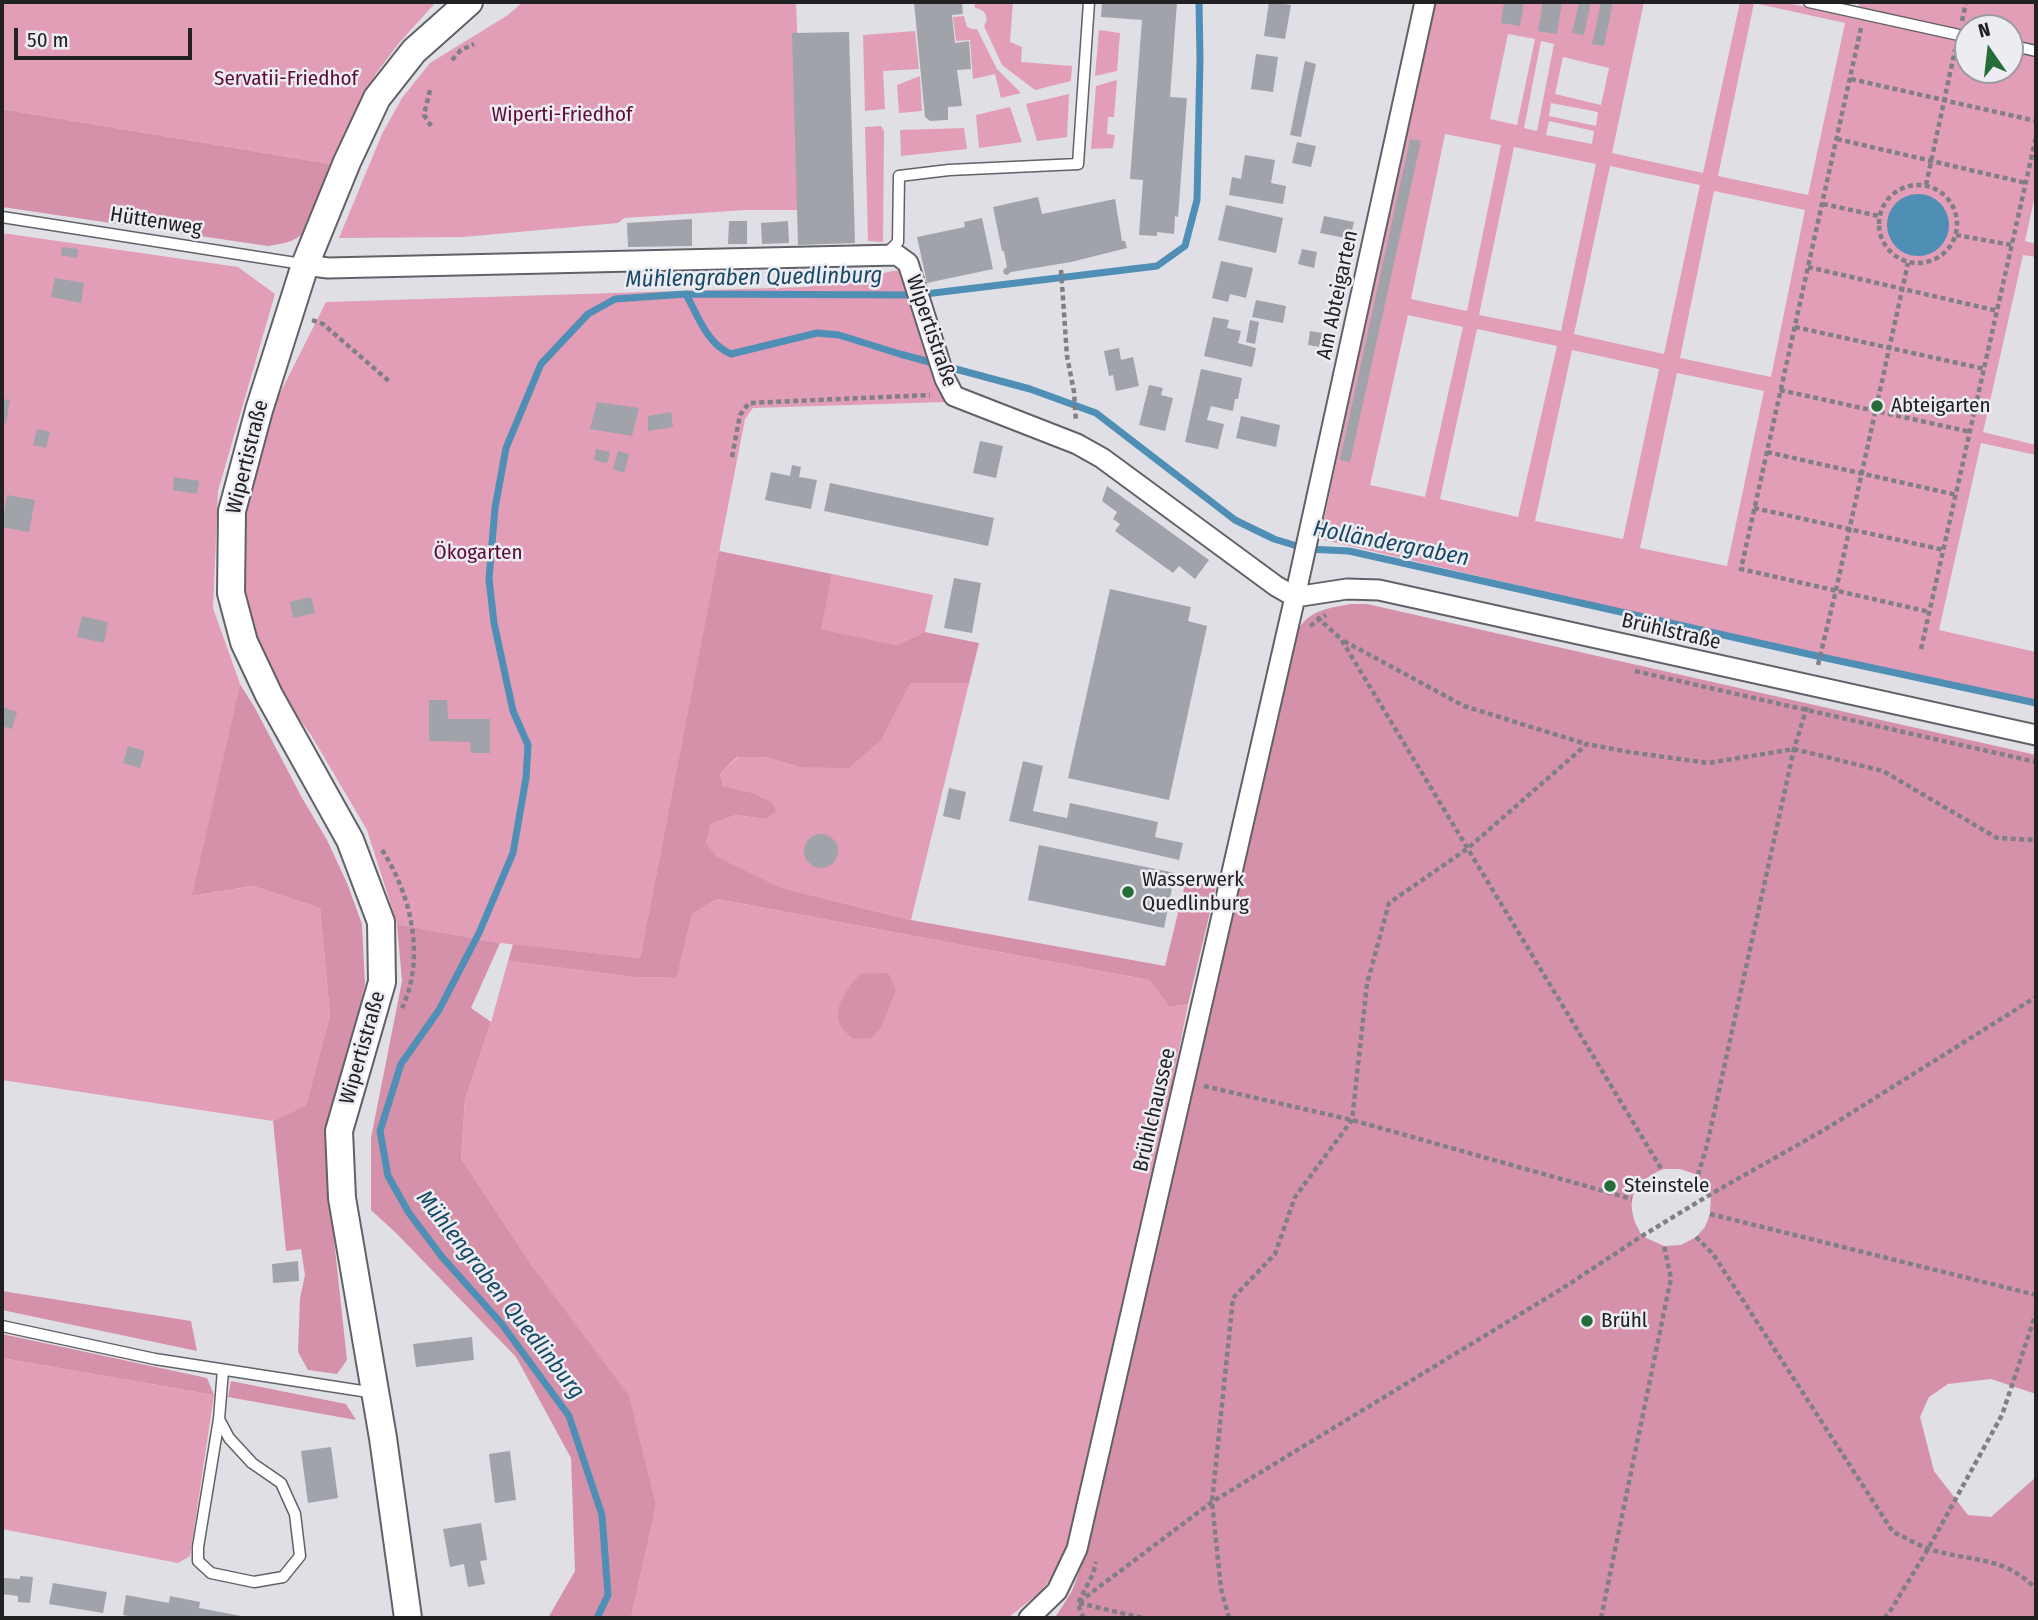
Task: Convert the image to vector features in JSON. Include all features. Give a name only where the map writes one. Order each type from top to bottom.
[{"type":"street","name":"Wipertistraße","points":[[408,1618],[375,1393],[342,1198],[340,1131],[382,982],[380,922],[350,840],[269,695],[244,642],[231,593],[232,510],[289,312],[347,162],[377,98],[414,51],[469,2]]},
{"type":"street","name":"Am Abteigarten","points":[[1295,597],[1425,2]]},
{"type":"street","name":"Wipertistraße","points":[[305,265],[328,268],[887,253],[897,255],[906,260],[916,284],[948,386],[954,396],[1077,444],[1102,458],[1276,586],[1295,597]]},
{"type":"street","name":"Brühlstraße","points":[[1295,597],[1347,589],[1379,590],[1814,679],[2036,735]]},
{"type":"street","name":"Brühlchaussee","points":[[1029,1618],[1057,1591],[1076,1549],[1295,597]]},
{"type":"lane","points":[[887,253],[898,242],[899,176],[949,170],[1078,164],[1089,2]]},
{"type":"lane","points":[[1809,2],[1954,34]]},
{"type":"lane","name":"Hüttenweg","points":[[2,217],[305,265]]},
{"type":"lane","points":[[2,1326],[155,1359],[375,1393]]},
{"type":"lane","points":[[219,1419],[229,1438],[252,1463],[281,1483],[295,1514],[300,1556],[284,1577],[254,1582],[211,1573],[198,1561],[219,1419],[223,1370]]},
{"type":"path","points":[[1864,13],[1741,569],[1930,612]]},
{"type":"path","points":[[452,60],[461,50],[474,44]]},
{"type":"path","points":[[1926,186],[1954,66]]},
{"type":"path","points":[[1851,79],[2036,121]]},
{"type":"path","points":[[430,90],[424,115],[431,126]]},
{"type":"path","points":[[1921,649],[2036,137]]},
{"type":"path","points":[[1837,139],[2026,183]]},
{"type":"path","points":[[1926,186],[1938,190],[1948,198],[1955,209],[1956,235],[1951,246],[1933,261],[1908,263],[1888,251],[1881,240],[1879,216],[1883,205],[1901,188],[1926,186]]},
{"type":"path","points":[[1823,204],[1879,216]]},
{"type":"path","points":[[1956,235],[2012,245]]},
{"type":"path","points":[[1698,1175],[1794,749],[1836,590],[1908,263]]},
{"type":"path","points":[[1808,267],[1998,311]]},
{"type":"path","points":[[1061,270],[1067,356],[1076,414]]},
{"type":"path","points":[[289,312],[323,324],[390,382]]},
{"type":"path","points":[[1795,327],[1985,369]]},
{"type":"path","points":[[732,457],[740,415],[749,403],[919,396],[948,386]]},
{"type":"path","points":[[1780,390],[1971,432]]},
{"type":"path","points":[[1767,452],[1957,495]]},
{"type":"path","points":[[1754,509],[1944,550]]},
{"type":"path","points":[[1295,597],[1341,639],[1464,706],[1587,744],[1708,763],[1794,749],[1883,771],[1997,838],[2036,840]]},
{"type":"path","points":[[1307,628],[1318,618],[1328,614]]},
{"type":"path","points":[[1341,639],[1662,1170]]},
{"type":"path","points":[[1629,670],[2036,762]]},
{"type":"path","points":[[1229,1618],[1221,1589],[1212,1503],[1233,1298],[1275,1254],[1296,1198],[1352,1121],[1367,984],[1389,903],[1467,849],[1587,744]]},
{"type":"path","points":[[376,840],[390,861],[405,900],[412,930],[415,963],[407,997],[399,1015]]},
{"type":"path","points":[[1078,1603],[1212,1503],[1563,1288],[1665,1222],[1824,1130],[2036,998]]},
{"type":"path","points":[[1184,1082],[1352,1121],[1632,1199]]},
{"type":"path","points":[[1710,1214],[2036,1295]]},
{"type":"path","points":[[1696,1237],[1713,1254],[1893,1532],[1928,1549],[1998,1563],[2028,1580],[2036,1589]]},
{"type":"path","points":[[1601,1618],[1671,1278],[1664,1246]]},
{"type":"path","points":[[1884,1618],[1928,1549],[2002,1415],[2036,1313]]},
{"type":"path","points":[[2032,1327],[2036,1333]]},
{"type":"path","points":[[1084,1618],[1078,1603],[1093,1574],[1099,1554]]},
{"type":"path","points":[[1078,1603],[1142,1618]]},
{"type":"green space","name":"Servatii-Friedhof","points":[[2,2],[436,2],[399,43],[375,75],[330,164],[2,109]]},
{"type":"green space","name":"Wiperti-Friedhof","points":[[523,2],[796,2],[804,210],[746,210],[624,218],[618,223],[463,237],[339,238],[382,134],[402,98],[430,63],[508,15]]},
{"type":"green space","points":[[974,2],[1013,2],[1010,42],[1022,47],[1021,62],[1072,66],[1071,81],[1035,90],[1002,65],[984,26],[986,14],[975,8]]},
{"type":"green space","points":[[1434,2],[1644,2],[1612,153],[1703,173],[1740,2],[1782,2],[1856,17],[1860,2],[2036,2],[2036,191],[2025,241],[2036,244],[2036,257],[2023,255],[1983,432],[2036,445],[2036,455],[1981,443],[1939,630],[2036,652],[2036,700],[1713,631],[1320,539]],"holes":[[[1754,3],[1845,23],[1808,195],[1718,176]],[[1508,34],[1535,39],[1517,125],[1490,119]],[[1541,41],[1554,44],[1537,131],[1524,128]],[[1563,57],[1609,68],[1601,105],[1555,94]],[[1551,103],[1598,112],[1596,126],[1549,116]],[[1549,121],[1594,131],[1592,144],[1546,135]],[[1445,134],[1501,145],[1467,311],[1411,299]],[[1514,147],[1596,164],[1561,331],[1479,315]],[[1610,166],[1700,185],[1664,354],[1574,334]],[[1714,191],[1805,210],[1771,377],[1680,358]],[[1408,315],[1463,327],[1425,497],[1370,485]],[[1477,329],[1557,346],[1518,517],[1440,499]],[[1572,350],[1659,369],[1623,539],[1535,521]],[[1677,373],[1764,391],[1727,566],[1640,548]]]},
{"type":"green space","points":[[964,16],[967,27],[977,29],[997,69],[1021,93],[1001,98],[995,74],[973,79],[970,40],[956,41],[953,17]]},
{"type":"green space","points":[[1099,30],[1120,33],[1117,71],[1095,76]]},
{"type":"green space","points":[[915,31],[919,69],[883,71],[885,109],[865,111],[863,35]]},
{"type":"green space","points":[[920,76],[922,111],[899,113],[897,85]]},
{"type":"green space","points":[[1117,80],[1114,117],[1108,117],[1107,134],[1115,135],[1113,148],[1091,149],[1096,86]]},
{"type":"green space","points":[[1069,94],[1067,137],[1037,141],[1026,104]]},
{"type":"green space","points":[[1010,107],[1022,142],[979,148],[976,115]]},
{"type":"green space","points":[[881,126],[884,131],[883,242],[868,241],[865,127]]},
{"type":"green space","points":[[964,128],[967,149],[901,156],[900,130]]},
{"type":"green space","points":[[2,233],[238,267],[275,294],[218,491],[213,608],[240,684],[193,896],[253,886],[320,908],[330,1015],[306,1105],[273,1121],[2,1080]]},
{"type":"green space","name":"Ökogarten","points":[[899,270],[946,402],[753,408],[745,419],[640,958],[500,943],[397,924],[367,830],[311,735],[284,698],[257,646],[242,593],[242,526],[266,421],[326,302],[807,287]]},
{"type":"green space","points":[[832,574],[933,595],[925,632],[896,645],[820,629]]},
{"type":"green space","points":[[911,683],[969,683],[911,920],[782,888],[716,857],[706,843],[711,824],[736,815],[766,819],[771,801],[750,792],[723,786],[720,774],[738,757],[765,757],[799,767],[882,739]]},
{"type":"green space","points":[[717,899],[1149,980],[1169,1007],[1188,1004],[1157,1160],[1067,1552],[1054,1575],[1039,1593],[1008,1618],[631,1618],[656,1506],[534,1269],[461,1158],[465,1100],[508,961],[635,977],[677,978],[692,914]]},
{"type":"green space","points":[[2,1358],[214,1395],[190,1556],[178,1563],[2,1529]]},
{"type":"shaded area","points":[[2,109],[330,164],[304,231],[293,240],[268,246],[2,207]]},
{"type":"shaded area","points":[[719,551],[832,574],[821,629],[896,645],[925,632],[979,643],[969,683],[911,683],[882,739],[849,768],[799,767],[765,757],[737,757],[720,774],[723,786],[750,792],[771,801],[776,811],[766,819],[736,815],[711,824],[706,843],[717,857],[782,888],[911,920],[1165,966],[1186,880],[1216,887],[1188,1004],[1169,1007],[1149,980],[717,899],[692,914],[677,978],[635,977],[508,961],[513,944],[640,958]]},
{"type":"shaded area","name":"Brühl","points":[[1351,604],[1367,604],[2036,755],[2036,1394],[1991,1379],[1948,1384],[1929,1397],[1920,1417],[1934,1471],[1968,1515],[1991,1517],[2036,1477],[2036,1618],[1057,1618],[1072,1591],[1086,1552],[1297,631],[1307,618],[1314,614]],"holes":[[[1664,1169],[1680,1169],[1698,1175],[1711,1194],[1710,1214],[1705,1227],[1696,1237],[1681,1245],[1664,1246],[1642,1236],[1634,1218],[1632,1199],[1638,1186],[1649,1176]]]},
{"type":"shaded area","points":[[240,684],[327,840],[362,924],[365,984],[345,1069],[330,1203],[347,1360],[337,1374],[308,1370],[298,1352],[300,1298],[305,1275],[301,1249],[286,1251],[273,1121],[306,1105],[330,1015],[320,908],[253,886],[192,896]]},
{"type":"shaded area","points":[[397,924],[500,943],[471,1008],[491,1022],[465,1100],[461,1158],[534,1269],[629,1396],[656,1506],[631,1618],[548,1618],[575,1571],[571,1458],[516,1357],[371,1210],[371,1138],[402,981]]},
{"type":"shaded area","points":[[888,973],[896,989],[881,1028],[871,1038],[853,1039],[842,1028],[838,1019],[843,998],[860,974]]},
{"type":"shaded area","points":[[2,1291],[191,1321],[197,1351],[2,1310]]},
{"type":"shaded area","points":[[2,1334],[207,1378],[214,1395],[2,1358]]},
{"type":"shaded area","points":[[231,1381],[346,1404],[356,1420],[228,1397]]},
{"type":"water","points":[[1918,194],[1940,203],[1949,225],[1940,247],[1918,256],[1896,247],[1887,225],[1896,203]]},
{"type":"building","points":[[914,2],[962,2],[963,14],[952,15],[955,43],[969,41],[971,69],[957,70],[962,106],[948,107],[948,120],[930,121],[925,117]]},
{"type":"building","points":[[1102,2],[1177,2],[1170,97],[1187,98],[1178,217],[1175,216],[1174,234],[1157,232],[1157,236],[1139,235],[1143,180],[1130,179],[1142,20],[1101,17]]},
{"type":"building","points":[[1269,2],[1291,5],[1285,39],[1264,36]]},
{"type":"building","points":[[1504,2],[1524,2],[1520,26],[1501,23]]},
{"type":"building","points":[[1543,2],[1562,2],[1557,34],[1538,31]]},
{"type":"building","points":[[1579,2],[1591,2],[1584,35],[1572,33]]},
{"type":"building","points":[[1601,2],[1613,2],[1604,46],[1592,44]]},
{"type":"building","points":[[849,32],[855,243],[798,245],[792,33]]},
{"type":"building","points":[[1256,54],[1278,57],[1273,92],[1251,89]]},
{"type":"building","points":[[1305,61],[1316,64],[1301,137],[1290,135]]},
{"type":"building","points":[[1410,139],[1421,141],[1350,462],[1340,460]]},
{"type":"building","points":[[1297,142],[1316,146],[1311,167],[1292,163]]},
{"type":"building","points":[[1245,155],[1275,160],[1271,183],[1286,186],[1283,204],[1229,195],[1232,177],[1241,179]]},
{"type":"building","points":[[1038,197],[1042,214],[1115,199],[1122,241],[1125,241],[1127,248],[1071,262],[1004,274],[1003,270],[1007,267],[993,207]]},
{"type":"building","points":[[1226,205],[1283,218],[1276,253],[1218,240]]},
{"type":"building","points":[[1324,216],[1354,222],[1350,239],[1320,233]]},
{"type":"building","points":[[982,218],[993,269],[927,283],[917,237],[965,227],[964,222]]},
{"type":"building","points":[[692,219],[692,246],[628,247],[627,223]]},
{"type":"building","points":[[729,221],[747,221],[747,244],[728,244]]},
{"type":"building","points":[[788,221],[789,243],[762,244],[761,223]]},
{"type":"building","points":[[62,247],[78,249],[77,258],[61,255]]},
{"type":"building","points":[[1302,249],[1317,252],[1314,268],[1298,264]]},
{"type":"building","points":[[1221,261],[1253,268],[1246,298],[1230,294],[1228,302],[1212,298]]},
{"type":"building","points":[[55,278],[84,283],[81,303],[51,297]]},
{"type":"building","points":[[1256,300],[1286,306],[1283,323],[1252,317]]},
{"type":"building","points":[[1213,317],[1229,320],[1227,328],[1241,331],[1238,343],[1256,348],[1252,367],[1204,356]]},
{"type":"building","points":[[1250,320],[1259,322],[1255,344],[1246,342]]},
{"type":"building","points":[[1310,331],[1336,335],[1334,349],[1308,345]]},
{"type":"building","points":[[1119,348],[1121,360],[1133,357],[1139,386],[1116,391],[1113,375],[1109,376],[1104,351]]},
{"type":"building","points":[[1201,369],[1242,378],[1233,411],[1211,406],[1207,420],[1224,424],[1218,449],[1185,442]]},
{"type":"building","points":[[1149,385],[1163,388],[1161,395],[1173,398],[1165,431],[1139,425]]},
{"type":"building","points":[[2,399],[10,400],[6,423],[2,422]]},
{"type":"building","points":[[597,402],[639,408],[632,436],[590,429]]},
{"type":"building","points":[[671,412],[673,427],[648,431],[648,416]]},
{"type":"building","points":[[1241,416],[1280,425],[1276,447],[1236,438]]},
{"type":"building","points":[[37,429],[50,432],[46,448],[33,445]]},
{"type":"building","points":[[980,441],[1003,446],[996,478],[973,473]]},
{"type":"building","points":[[596,449],[610,452],[607,463],[594,460]]},
{"type":"building","points":[[618,451],[629,454],[624,473],[613,469]]},
{"type":"building","points":[[792,465],[801,467],[799,477],[817,480],[811,509],[765,500],[771,472],[790,476]]},
{"type":"building","points":[[174,477],[199,481],[197,494],[173,490]]},
{"type":"building","points":[[830,483],[994,518],[988,546],[824,511]]},
{"type":"building","points":[[1107,486],[1209,560],[1195,579],[1179,566],[1173,573],[1115,531],[1120,524],[1113,519],[1117,512],[1102,501]]},
{"type":"building","points":[[7,495],[35,500],[29,532],[2,527]]},
{"type":"building","points":[[954,578],[981,583],[972,633],[944,628]]},
{"type":"building","points":[[1110,589],[1191,607],[1188,621],[1207,626],[1169,800],[1068,778]]},
{"type":"building","points":[[311,597],[315,613],[293,618],[290,602]]},
{"type":"building","points":[[82,616],[108,622],[104,643],[77,637]]},
{"type":"building","points":[[429,700],[447,700],[448,719],[490,719],[490,753],[471,753],[470,742],[429,741]]},
{"type":"building","points":[[2,707],[17,712],[12,729],[2,726]]},
{"type":"building","points":[[128,746],[145,751],[140,768],[123,763]]},
{"type":"building","points":[[1023,761],[1043,766],[1033,811],[1067,818],[1070,803],[1158,822],[1155,837],[1183,843],[1179,860],[1009,821]]},
{"type":"building","points":[[949,788],[966,792],[960,820],[943,816]]},
{"type":"building","points":[[821,834],[833,839],[838,851],[833,863],[821,868],[809,863],[804,851],[809,839]]},
{"type":"building","name":"Wasserwerk Quedlinburg","points":[[1039,845],[1175,873],[1164,928],[1028,900]]},
{"type":"building","points":[[298,1261],[299,1281],[273,1283],[272,1264]]},
{"type":"building","points":[[472,1337],[474,1360],[416,1367],[413,1344]]},
{"type":"building","points":[[331,1447],[338,1498],[308,1503],[301,1451]]},
{"type":"building","points":[[510,1451],[516,1500],[495,1503],[489,1454]]},
{"type":"building","points":[[481,1523],[487,1560],[480,1561],[485,1584],[468,1587],[464,1564],[450,1567],[443,1529]]},
{"type":"building","points":[[20,1576],[33,1577],[30,1603],[18,1602],[18,1596],[2,1594],[4,1578],[20,1579]]},
{"type":"building","points":[[53,1583],[107,1592],[103,1613],[49,1604]]},
{"type":"building","points":[[126,1595],[169,1603],[170,1596],[200,1602],[199,1608],[252,1618],[138,1618],[123,1615]]},
{"type":"waterway","name":"Mühlengraben Quedlinburg","points":[[597,1618],[608,1595],[602,1515],[569,1416],[501,1323],[442,1257],[409,1213],[388,1176],[380,1131],[401,1064],[439,1010],[479,933],[513,853],[526,778],[528,745],[513,711],[494,623],[489,579],[495,508],[506,448],[541,364],[588,314],[615,299],[686,294],[917,295],[1157,266],[1185,246],[1197,200],[1199,2]]},
{"type":"waterway","name":"Holländergraben","points":[[686,294],[709,336],[731,354],[817,333],[839,335],[1030,389],[1096,413],[1235,520],[1274,539],[1307,549],[1349,551],[2036,703]]},
{"type":"place","name":"Abteigarten","points":[[1877,406]]},
{"type":"place","name":"Wasserwerk Quedlinburg","points":[[1128,892]]},
{"type":"place","name":"Steinstele","points":[[1610,1186]]},
{"type":"place","name":"Brühl","points":[[1587,1321]]}]
